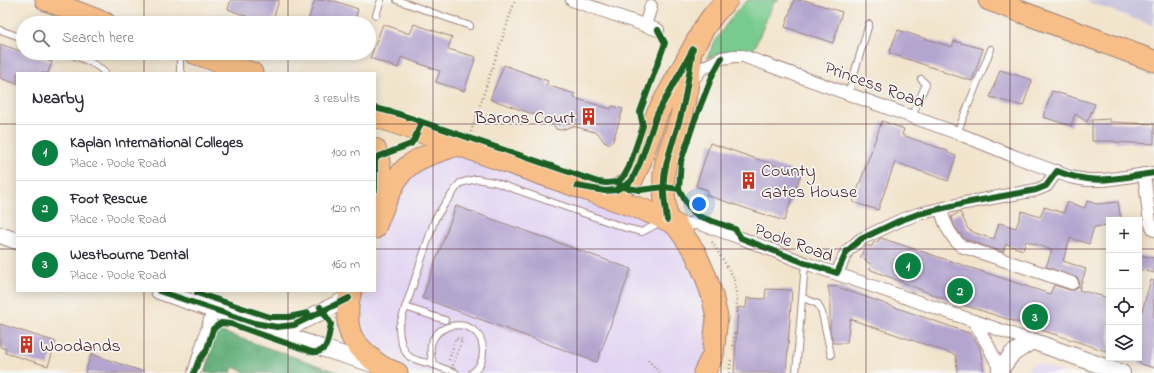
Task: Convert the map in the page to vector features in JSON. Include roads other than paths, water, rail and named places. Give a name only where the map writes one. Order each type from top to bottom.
[{"type":"highway","points":[[46,0],[87,16]]},
{"type":"highway","points":[[577,186],[605,191],[616,190],[629,183],[636,173],[657,114],[704,28],[727,0]]},
{"type":"highway","points":[[989,0],[1154,61]]},
{"type":"highway","points":[[671,223],[664,195],[664,172],[688,87],[693,49]]},
{"type":"highway","points":[[214,60],[249,72]]},
{"type":"highway","points":[[376,116],[644,210],[671,223],[696,252],[712,296],[717,317],[710,367]]},
{"type":"highway","points":[[376,225],[397,178],[406,168],[435,152],[461,146]]},
{"type":"highway","points":[[376,151],[378,156],[380,190],[376,225]]},
{"type":"highway","points":[[350,294],[348,318],[352,337],[362,350],[389,370]]},
{"type":"street","points":[[572,0],[658,30]]},
{"type":"street","points":[[644,26],[651,6]]},
{"type":"street","name":"Princess Road","points":[[688,87],[701,70],[722,58],[744,56],[912,116],[1070,177],[1087,180],[1104,180],[1149,174]]},
{"type":"street","points":[[837,273],[847,251],[861,239],[899,221],[918,214],[965,203],[1036,190],[1046,186],[1057,171]]},
{"type":"street","points":[[1149,174],[1150,223],[1154,230]]},
{"type":"street","points":[[941,209],[944,221],[955,240],[961,246],[1072,283]]},
{"type":"street","name":"Poole Road","points":[[671,223],[698,223],[805,263],[1122,373]]},
{"type":"street","points":[[0,235],[16,241]]},
{"type":"street","points":[[162,292],[389,370]]},
{"type":"street","points":[[254,323],[277,327],[294,325],[350,294]]},
{"type":"street","points":[[194,373],[212,310]]},
{"type":"street","points":[[974,321],[989,347],[1000,371]]},
{"type":"street","points":[[1000,371],[1012,354],[1032,341]]},
{"type":"lane","points":[[376,14],[381,0]]},
{"type":"lane","points":[[397,0],[470,26]]},
{"type":"lane","points":[[848,94],[869,24]]},
{"type":"lane","points":[[0,30],[16,36]]},
{"type":"lane","points":[[957,133],[991,49]]},
{"type":"lane","points":[[87,60],[104,72]]},
{"type":"lane","points":[[180,60],[180,72]]},
{"type":"lane","points":[[912,116],[926,84],[921,79]]},
{"type":"lane","points":[[456,373],[410,357],[403,346],[399,327],[435,219],[460,183],[476,179],[494,182],[626,228],[642,232],[671,223]]},
{"type":"lane","points":[[796,373],[805,263]]},
{"type":"lane","points":[[803,298],[818,304],[822,313],[831,355]]},
{"type":"lane","points":[[405,307],[445,320]]},
{"type":"lane","points":[[434,365],[430,350],[436,335],[448,326],[458,324],[467,326],[475,331],[484,347],[480,365],[472,373]]},
{"type":"place","name":"Barons Court","points":[[588,117]]},
{"type":"place","name":"County Gates House","points":[[748,180]]},
{"type":"place","name":"Kaplan International Colleges","points":[[908,266]]},
{"type":"place","name":"Foot Rescue","points":[[960,291]]},
{"type":"place","name":"Westbourne Dental","points":[[1035,317]]},
{"type":"place","name":"Woodands","points":[[27,345]]}]
